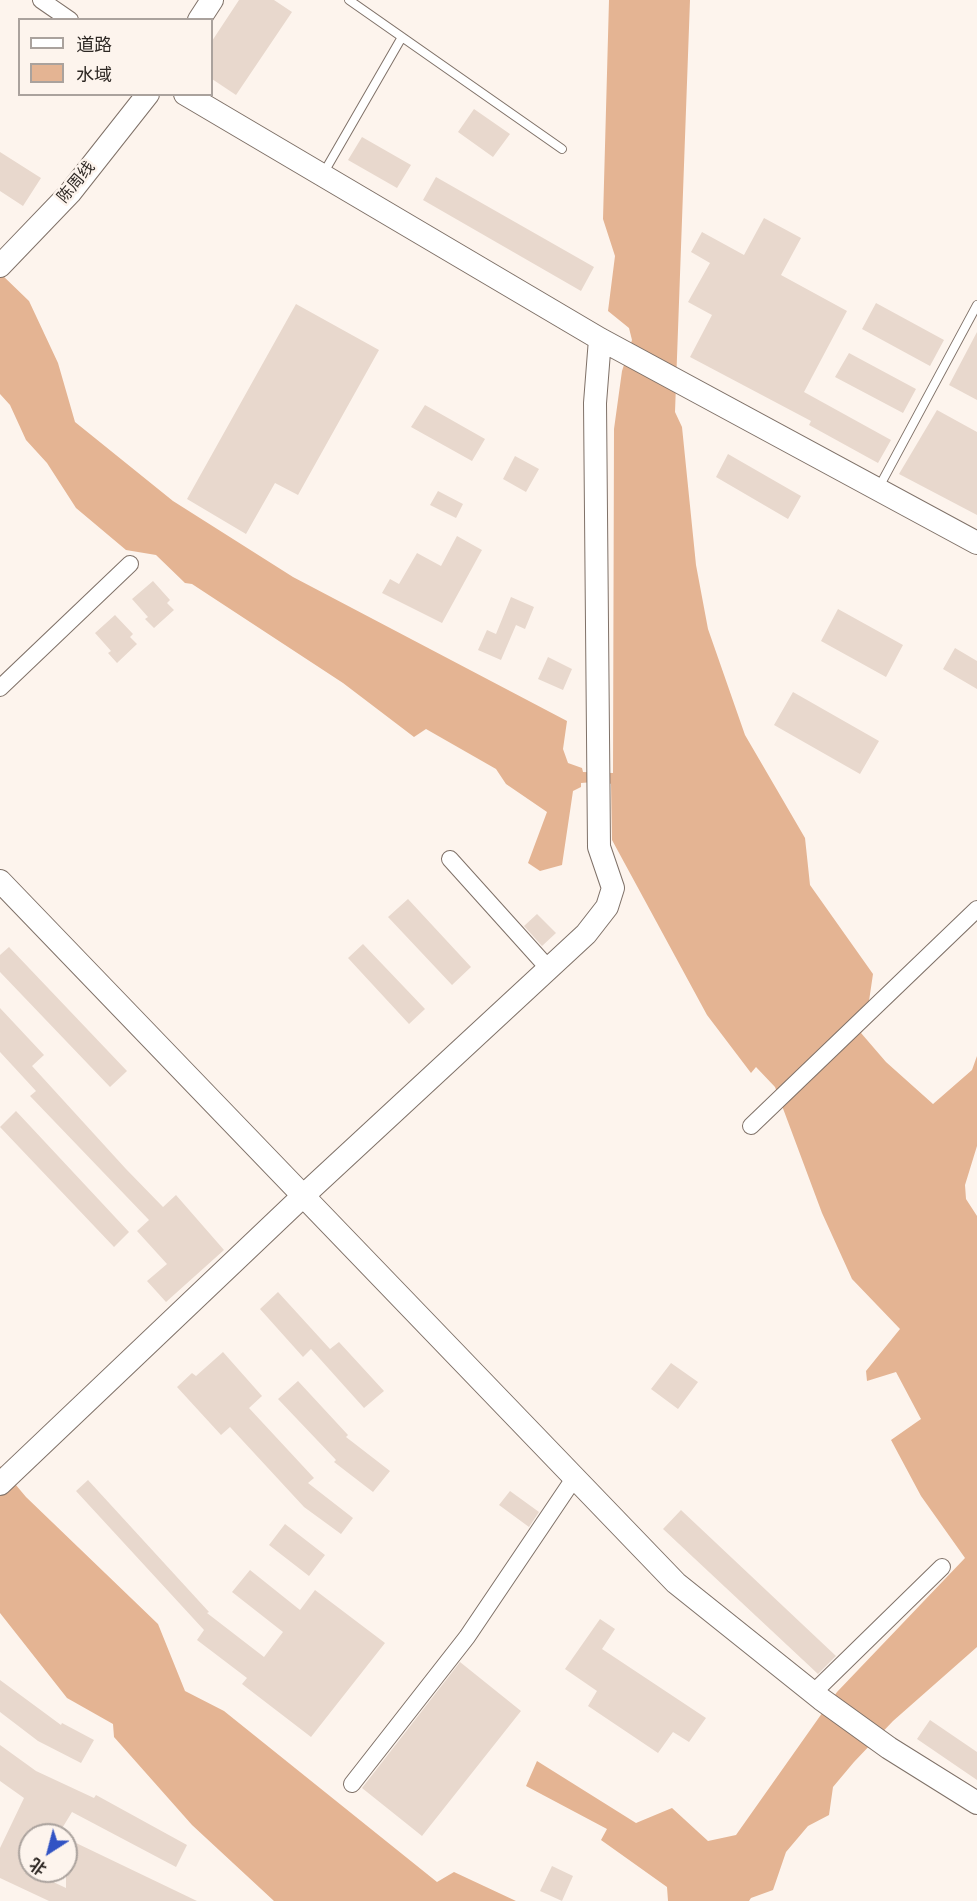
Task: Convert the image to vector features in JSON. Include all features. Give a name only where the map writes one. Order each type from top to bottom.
[{"type":"street","points":[[41,0],[67,18]]},
{"type":"street","points":[[200,18],[212,0]]},
{"type":"street","name":"陈周线","points":[[3,263],[70,194],[146,96]]},
{"type":"street","points":[[188,96],[609,344],[977,543]]},
{"type":"street","points":[[8,1476],[303,1196],[586,934],[607,907],[614,888],[599,847],[595,403],[609,344]]},
{"type":"street","points":[[0,688],[130,564]]},
{"type":"street","points":[[450,859],[549,969]]},
{"type":"street","points":[[0,882],[676,1583],[813,1693],[889,1748],[977,1803]]},
{"type":"street","points":[[751,1126],[977,909]]},
{"type":"street","points":[[352,1784],[467,1637],[575,1477]]},
{"type":"street","points":[[813,1693],[942,1567]]},
{"type":"lane","points":[[350,0],[562,149]]},
{"type":"lane","points":[[322,176],[402,37]]},
{"type":"lane","points":[[878,489],[977,305]]},
{"type":"water","points":[[609,0],[690,0],[675,412],[682,427],[696,565],[708,629],[745,735],[805,838],[810,885],[873,974],[869,1001],[877,1013],[861,1033],[886,1062],[933,1104],[972,1070],[977,1056],[977,1146],[965,1185],[966,1199],[977,1216],[977,1647],[893,1721],[854,1762],[833,1787],[829,1815],[808,1826],[786,1852],[773,1890],[751,1898],[749,1901],[668,1901],[667,1887],[601,1840],[607,1829],[526,1786],[537,1761],[636,1823],[672,1808],[708,1841],[736,1835],[837,1692],[965,1558],[921,1496],[891,1440],[921,1419],[896,1372],[867,1381],[866,1371],[900,1329],[852,1279],[822,1213],[775,1087],[756,1067],[751,1073],[707,1015],[612,840],[611,784],[606,781],[581,783],[581,787],[573,791],[562,865],[540,871],[528,863],[547,812],[506,784],[496,769],[426,729],[414,737],[343,683],[192,584],[185,583],[156,555],[126,550],[76,508],[47,463],[26,440],[10,405],[0,394],[0,273],[29,301],[58,363],[75,422],[173,501],[293,577],[567,721],[563,749],[568,763],[582,768],[583,772],[613,773],[614,429],[622,371],[632,340],[629,328],[608,311],[615,256],[603,219]]},
{"type":"water","points":[[0,1466],[26,1497],[158,1624],[185,1691],[224,1711],[437,1882],[454,1872],[516,1901],[274,1901],[192,1825],[114,1737],[113,1724],[67,1698],[0,1613]]},
{"type":"building","points":[[239,0],[274,0],[292,12],[236,95],[213,80],[213,39]]},
{"type":"building","points":[[474,109],[510,134],[493,157],[458,132]]},
{"type":"building","points":[[362,137],[411,165],[397,188],[348,160]]},
{"type":"building","points":[[0,152],[41,178],[23,206],[0,191]]},
{"type":"building","points":[[436,177],[594,267],[581,291],[423,200]]},
{"type":"building","points":[[764,218],[801,238],[781,275],[847,311],[804,392],[891,440],[878,463],[809,425],[811,421],[690,357],[712,315],[688,302],[710,263],[691,252],[702,232],[744,255]]},
{"type":"building","points":[[876,303],[944,340],[930,366],[862,329]]},
{"type":"building","points":[[296,304],[379,350],[298,495],[275,483],[246,534],[187,499]]},
{"type":"building","points":[[977,332],[977,400],[949,385]]},
{"type":"building","points":[[849,353],[916,389],[903,413],[835,377]]},
{"type":"building","points":[[425,405],[485,439],[472,461],[411,427]]},
{"type":"building","points":[[937,410],[977,432],[977,515],[899,474]]},
{"type":"building","points":[[728,454],[801,496],[788,519],[716,477]]},
{"type":"building","points":[[515,456],[539,469],[526,492],[503,479]]},
{"type":"building","points":[[438,491],[463,504],[456,518],[430,505]]},
{"type":"building","points":[[457,536],[482,550],[442,623],[382,593],[390,579],[399,584],[417,553],[441,566]]},
{"type":"building","points":[[153,581],[170,600],[167,603],[174,610],[154,628],[145,619],[148,617],[132,599]]},
{"type":"building","points":[[511,597],[534,607],[525,629],[516,625],[501,660],[478,650],[487,630],[496,634]]},
{"type":"building","points":[[838,609],[903,645],[886,677],[821,641]]},
{"type":"building","points":[[115,615],[133,634],[130,637],[137,644],[117,663],[108,653],[111,651],[95,633]]},
{"type":"building","points":[[955,648],[977,661],[977,689],[943,669]]},
{"type":"building","points":[[548,657],[572,669],[563,690],[538,679]]},
{"type":"building","points":[[793,692],[879,741],[860,774],[774,725]]},
{"type":"building","points":[[408,899],[471,967],[452,985],[388,917]]},
{"type":"building","points":[[537,914],[556,933],[542,946],[524,926]]},
{"type":"building","points":[[363,944],[425,1009],[409,1024],[348,958]]},
{"type":"building","points":[[9,947],[127,1071],[110,1087],[0,972],[0,955]]},
{"type":"building","points":[[0,1008],[44,1055],[32,1066],[126,1169],[163,1207],[176,1195],[224,1250],[166,1302],[147,1281],[167,1264],[137,1231],[149,1220],[30,1096],[36,1091],[0,1052]]},
{"type":"building","points":[[16,1111],[129,1232],[114,1247],[0,1127]]},
{"type":"building","points":[[278,1292],[330,1349],[339,1342],[384,1391],[364,1408],[311,1349],[303,1357],[260,1309]]},
{"type":"building","points":[[223,1352],[262,1396],[249,1408],[314,1478],[308,1483],[353,1518],[341,1534],[304,1507],[230,1427],[221,1435],[177,1387],[192,1373],[196,1376]]},
{"type":"building","points":[[671,1363],[698,1382],[678,1409],[651,1389]]},
{"type":"building","points":[[298,1381],[348,1435],[346,1437],[390,1471],[373,1492],[334,1462],[336,1460],[278,1399]]},
{"type":"building","points":[[88,1480],[209,1612],[207,1613],[264,1657],[283,1632],[232,1592],[250,1570],[300,1610],[315,1590],[385,1643],[311,1737],[242,1684],[247,1678],[197,1640],[204,1630],[76,1491]]},
{"type":"building","points":[[510,1491],[539,1512],[529,1527],[499,1505]]},
{"type":"building","points":[[681,1510],[836,1656],[818,1674],[663,1529]]},
{"type":"building","points":[[285,1524],[325,1555],[309,1576],[269,1545]]},
{"type":"building","points":[[600,1619],[615,1629],[602,1649],[706,1718],[689,1742],[673,1732],[658,1753],[588,1706],[597,1691],[565,1669]]},
{"type":"building","points":[[460,1662],[521,1711],[422,1836],[362,1788]]},
{"type":"building","points":[[0,1680],[61,1725],[62,1723],[94,1740],[81,1763],[38,1741],[0,1712]]},
{"type":"building","points":[[930,1720],[977,1752],[977,1780],[917,1739]]},
{"type":"building","points":[[0,1745],[36,1771],[94,1798],[96,1795],[187,1845],[176,1867],[72,1812],[65,1823],[18,1823],[18,1883],[55,1883],[66,1888],[66,1883],[78,1883],[78,1844],[197,1901],[49,1901],[0,1878],[0,1848],[24,1798],[0,1781]]},
{"type":"building","points":[[552,1866],[573,1876],[562,1901],[540,1891]]}]
